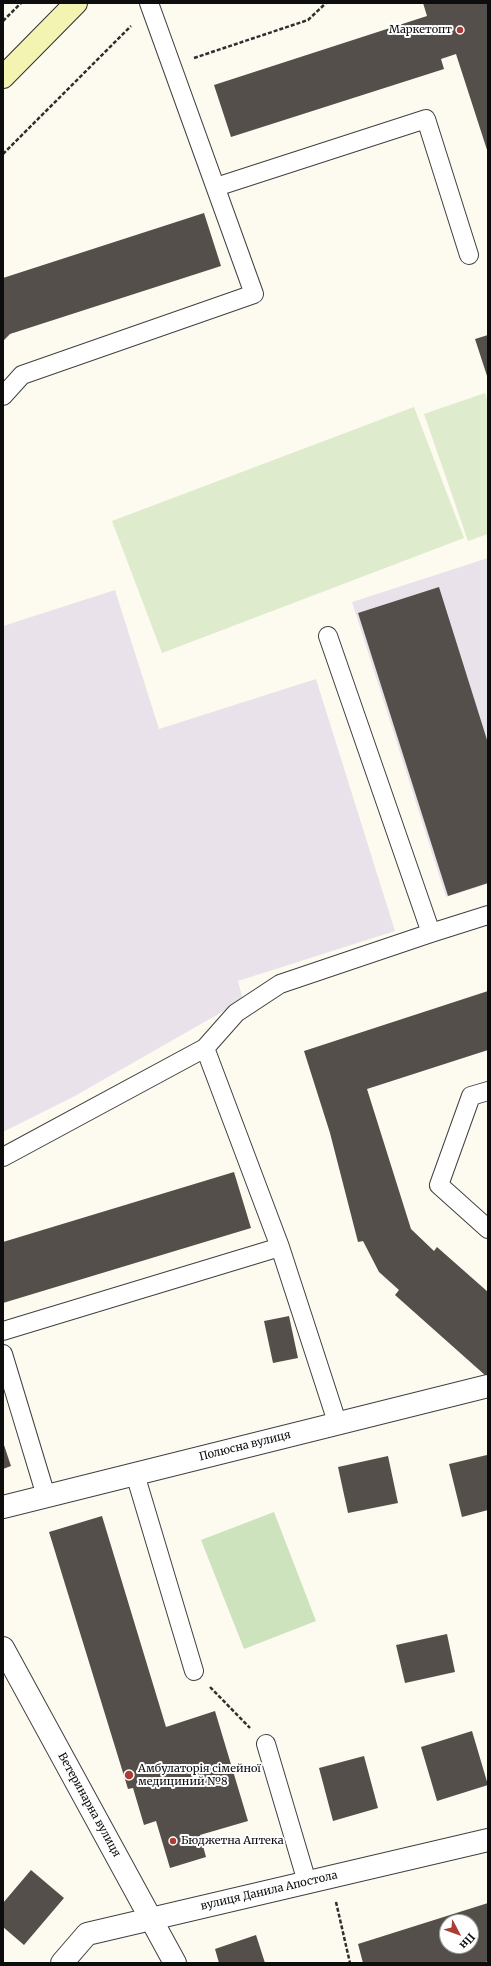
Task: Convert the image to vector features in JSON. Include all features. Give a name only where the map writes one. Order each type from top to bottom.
[{"type":"main road","points":[[3,77],[76,3]]},
{"type":"street","name":"Полюсна вулиця","points":[[3,1507],[337,1422],[488,1386]]},
{"type":"street","name":"Ветеринарна вулиця","points":[[3,1648],[175,1963]]},
{"type":"street","name":"вулиця Данила Апостола","points":[[62,1963],[87,1934],[488,1840]]},
{"type":"lane","points":[[3,396],[22,375],[254,294],[149,5]]},
{"type":"lane","points":[[216,187],[426,119],[469,255]]},
{"type":"lane","points":[[328,636],[431,933]]},
{"type":"lane","points":[[3,1157],[205,1048],[236,1013],[280,984],[488,915]]},
{"type":"lane","points":[[205,1048],[280,1247],[337,1422]]},
{"type":"lane","points":[[488,1091],[471,1096],[438,1185],[488,1229]]},
{"type":"lane","points":[[3,1331],[280,1247]]},
{"type":"lane","points":[[3,1354],[46,1496]]},
{"type":"lane","points":[[135,1474],[194,1671]]},
{"type":"lane","points":[[266,1744],[307,1882]]},
{"type":"path","points":[[3,21],[21,3]]},
{"type":"path","points":[[171,65],[308,20],[326,3]]},
{"type":"path","points":[[3,154],[149,5]]},
{"type":"path","points":[[194,1671],[266,1744]]},
{"type":"path","points":[[330,1877],[350,1963]]},
{"type":"shaded area","points":[[488,558],[488,884],[446,897],[352,602]]},
{"type":"shaded area","points":[[115,590],[159,729],[316,679],[395,931],[238,981],[243,1000],[73,1097],[3,1132],[3,626]]},
{"type":"green space","points":[[485,393],[488,402],[488,534],[468,541],[424,414]]},
{"type":"green space","points":[[414,407],[464,538],[162,653],[112,521]]},
{"type":"green space","points":[[274,1512],[316,1621],[244,1649],[201,1540]]},
{"type":"building","points":[[423,3],[488,3],[488,153],[456,54],[441,59],[444,69],[231,137],[214,85],[427,16]]},
{"type":"building","points":[[204,213],[221,266],[10,334],[3,341],[3,278]]},
{"type":"building","points":[[488,335],[488,379],[475,339]]},
{"type":"building","points":[[439,587],[488,743],[488,883],[448,896],[358,613]]},
{"type":"building","points":[[488,991],[488,1050],[367,1089],[411,1229],[434,1251],[437,1247],[488,1292],[488,1373],[486,1376],[395,1295],[399,1290],[379,1272],[363,1241],[358,1242],[330,1133],[304,1051]]},
{"type":"building","points":[[234,1172],[251,1228],[3,1303],[3,1242]]},
{"type":"building","points":[[289,1316],[298,1358],[273,1363],[264,1321]]},
{"type":"building","points":[[3,1442],[11,1466],[3,1469]]},
{"type":"building","points":[[487,1455],[488,1510],[462,1517],[449,1464]]},
{"type":"building","points":[[388,1456],[398,1503],[348,1513],[338,1467]]},
{"type":"building","points":[[102,1516],[166,1727],[215,1711],[248,1821],[200,1835],[206,1857],[170,1868],[156,1821],[144,1825],[133,1788],[128,1789],[49,1532]]},
{"type":"building","points":[[447,1634],[455,1672],[405,1683],[396,1645]]},
{"type":"building","points":[[472,1731],[488,1785],[437,1801],[421,1747]]},
{"type":"building","points":[[364,1756],[378,1808],[333,1821],[319,1768]]},
{"type":"building","points":[[31,1870],[64,1898],[24,1945],[3,1927],[3,1903]]},
{"type":"building","points":[[488,1903],[488,1961],[483,1963],[363,1963],[358,1944],[439,1918],[439,1954],[479,1954],[479,1914],[453,1914]]},
{"type":"building","points":[[256,1935],[265,1963],[219,1963],[215,1949]]},
{"type":"place","name":"Маркетопт","points":[[460,30]]},
{"type":"place","name":"Амбулаторія сімейної медициний №8","points":[[129,1775]]},
{"type":"place","name":"Бюджетна Аптека","points":[[173,1841]]}]
